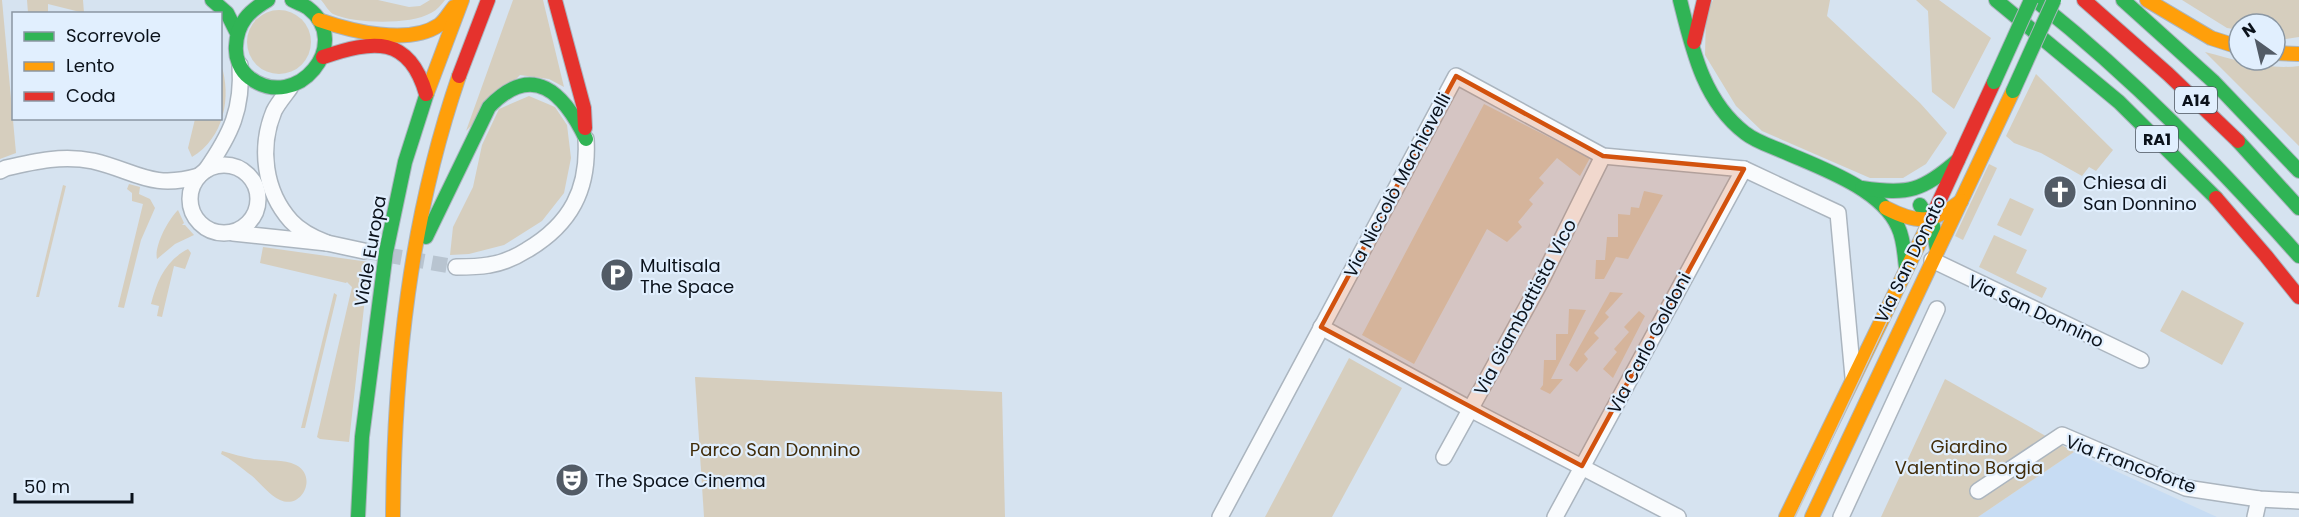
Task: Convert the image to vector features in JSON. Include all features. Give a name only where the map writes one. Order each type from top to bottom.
[{"type":"main road","points":[[212,0],[226,13],[236,31]]},
{"type":"main road","points":[[268,0],[253,7],[246,14],[236,31],[235,50],[240,64],[248,75],[263,86],[273,88],[290,88],[310,77],[323,57],[325,38],[319,20],[306,6],[292,0]]},
{"type":"main road","points":[[319,20],[358,33],[425,32],[438,26],[459,0]]},
{"type":"main road","name":"Viale Europa","points":[[358,517],[363,422],[392,220],[404,166],[440,51],[459,0]]},
{"type":"main road","points":[[393,517],[396,390],[419,222],[437,146],[465,57],[488,0]]},
{"type":"main road","points":[[555,0],[584,108],[586,139]]},
{"type":"main road","points":[[1680,0],[1701,76],[1712,98],[1730,122],[1746,134],[1859,187],[1886,208],[1913,221],[1931,219],[1949,210],[1960,201]]},
{"type":"main road","points":[[1693,50],[1699,13],[1704,0]]},
{"type":"main road","points":[[1978,0],[2067,58]]},
{"type":"main road","name":"RA1","points":[[1996,0],[2067,58],[2154,136],[2232,217],[2299,297]]},
{"type":"main road","name":"Via San Donato","points":[[1786,517],[1931,219],[2033,0]]},
{"type":"main road","name":"A14","points":[[2033,0],[2064,22],[2207,154],[2299,256]]},
{"type":"main road","name":"Via San Donato","points":[[1812,517],[2054,0]]},
{"type":"main road","name":"A14","points":[[2084,0],[2156,62],[2230,132],[2299,208]]},
{"type":"main road","points":[[2123,0],[2228,97],[2299,171]]},
{"type":"main road","points":[[2147,0],[2201,33],[2227,43]]},
{"type":"main road","points":[[323,57],[361,45],[386,47],[411,61],[426,94]]},
{"type":"main road","points":[[408,290],[421,251],[445,195],[489,107],[504,92],[528,85],[542,87],[553,92],[574,115],[586,139]]},
{"type":"main road","points":[[1893,193],[1924,187],[1958,160]]},
{"type":"main road","points":[[1859,187],[1893,193],[1914,201],[1925,210],[1931,219],[1936,236],[1935,255]]},
{"type":"main road","points":[[1886,208],[1901,234],[1906,267]]},
{"type":"street","points":[[190,207],[191,190],[221,151],[235,121],[241,85],[240,64]]},
{"type":"street","name":"Via Niccolò Machiavelli","points":[[1220,517],[1456,76],[1603,156],[1744,169],[1838,213],[1853,377]]},
{"type":"street","points":[[0,171],[58,157],[93,161],[166,182],[179,191],[198,222],[204,227],[222,234],[233,232],[244,228],[252,220],[257,210],[259,199],[257,188],[264,147],[275,108],[290,88]]},
{"type":"street","points":[[456,267],[490,265],[516,257],[554,230],[571,212],[585,177],[586,139]]},
{"type":"street","points":[[264,147],[266,165],[280,206],[300,229],[327,243]]},
{"type":"street","name":"Via Giambattista Vico","points":[[1444,457],[1540,283],[1603,156]]},
{"type":"street","points":[[166,182],[203,173],[222,165],[233,166],[243,171],[257,188]]},
{"type":"street","name":"Via Carlo Goldoni","points":[[1555,517],[1744,169]]},
{"type":"street","points":[[233,232],[327,243],[364,251]]},
{"type":"street","name":"Via San Donnino","points":[[1935,255],[2141,360]]},
{"type":"street","points":[[1841,517],[1937,309]]},
{"type":"street","points":[[1321,327],[1470,409],[1678,517]]},
{"type":"street","name":"Via Francoforte","points":[[1978,491],[2062,435],[2186,488],[2259,499],[2299,501]]},
{"type":"street","points":[[2255,517],[2259,499]]},
{"type":"highlighted area","points":[[1456,76],[1603,156],[1744,169],[1582,466],[1321,327]]},
{"type":"shaded area","points":[[2074,452],[2217,517],[1978,517]]},
{"type":"green space","points":[[0,0],[2,0],[16,153],[0,159]]},
{"type":"green space","points":[[27,0],[83,0],[84,12],[48,4],[48,12],[28,12]]},
{"type":"green space","points":[[321,0],[378,0],[409,7],[420,6],[430,0],[445,0],[431,13],[422,17],[382,22],[355,20],[333,14]]},
{"type":"green space","points":[[513,0],[543,0],[564,87],[549,79],[520,75],[466,131]]},
{"type":"green space","points":[[1713,0],[1830,0],[1827,16],[1920,103],[1947,133],[1926,164],[1903,178],[1870,178],[1762,131],[1736,106],[1705,55],[1706,15]]},
{"type":"green space","points":[[1916,0],[1939,0],[1991,38],[1954,109],[1932,92],[1928,11]]},
{"type":"green space","points":[[2182,0],[2299,0],[2299,37],[2287,39],[2287,12],[2227,12],[2227,28]]},
{"type":"green space","points":[[279,10],[297,16],[305,24],[311,42],[305,60],[297,68],[279,74],[261,68],[253,60],[247,42],[253,24],[261,16]]},
{"type":"green space","points":[[2205,52],[2227,58],[2227,72],[2287,72],[2287,67],[2299,66],[2299,146]]},
{"type":"green space","points":[[222,68],[226,90],[222,118]]},
{"type":"green space","points":[[2036,74],[2113,150],[2096,171],[2089,167],[2082,176],[2041,153],[2014,143],[2006,136]]},
{"type":"green space","points":[[529,96],[555,107],[567,125],[571,158],[564,193],[542,221],[504,245],[469,254],[450,255],[453,227],[473,187],[482,145],[499,109]]},
{"type":"green space","points":[[1484,104],[1590,158],[1580,176],[1557,158],[1539,178],[1544,183],[1529,200],[1533,204],[1518,222],[1522,227],[1507,242],[1487,229],[1414,364],[1362,335]]},
{"type":"green space","points":[[195,120],[221,120],[212,139],[203,149],[192,157],[188,148]]},
{"type":"green space","points":[[1989,164],[1997,168],[1963,240],[1955,236]]},
{"type":"green space","points":[[129,184],[140,187],[139,194],[150,199],[155,208],[141,240],[124,308],[118,307],[143,204],[132,201],[132,193],[127,189]]},
{"type":"green space","points":[[63,185],[66,186],[39,297],[36,297]]},
{"type":"green space","points":[[1644,191],[1663,195],[1628,259],[1616,257],[1604,279],[1595,279],[1596,260],[1605,260],[1607,237],[1618,237],[1618,214],[1630,215],[1631,207],[1639,208]]},
{"type":"green space","points":[[2010,198],[2034,209],[2021,236],[1997,225]]},
{"type":"green space","points":[[178,210],[184,223],[182,225],[185,225],[194,235],[175,244],[157,259],[157,248],[162,234]]},
{"type":"green space","points":[[1994,235],[2027,250],[2016,273],[2047,288],[2042,298],[1979,267]]},
{"type":"green space","points":[[263,247],[369,262],[349,442],[317,437],[352,287],[347,282],[260,263]]},
{"type":"green space","points":[[188,249],[191,253],[185,269],[174,266],[162,317],[157,316],[159,306],[151,304],[159,280],[173,259]]},
{"type":"green space","points":[[2182,290],[2244,323],[2222,365],[2160,331]]},
{"type":"green space","points":[[1610,292],[1623,293],[1605,313],[1609,317],[1594,333],[1599,338],[1584,354],[1588,359],[1577,372],[1569,365]]},
{"type":"green space","points":[[334,293],[337,295],[305,428],[301,428]]},
{"type":"green space","points":[[1569,309],[1586,310],[1551,379],[1563,379],[1550,394],[1540,389],[1543,385],[1544,360],[1556,360],[1556,334],[1568,334]]},
{"type":"green space","points":[[1639,311],[1645,316],[1613,378],[1603,369],[1617,352],[1614,349],[1629,332],[1624,327]]},
{"type":"green space","points":[[1349,358],[1402,388],[1332,517],[1265,517]]},
{"type":"green space","name":"Parco San Donnino","points":[[695,377],[1002,392],[1005,517],[704,517]]},
{"type":"green space","name":"Giardino Valentino Borgia","points":[[1945,379],[2074,452],[1978,517],[1881,517]]},
{"type":"green space","points":[[222,451],[254,459],[281,461],[296,465],[303,470],[306,477],[305,490],[295,500],[288,502],[280,500],[232,460],[221,454]]},
{"type":"tunnel","points":[[364,251],[456,267]]},
{"type":"tram line","points":[[1795,517],[1891,313]]},
{"type":"traffic: fast","points":[[212,0],[227,13],[236,31]]},
{"type":"traffic: fast","points":[[268,0],[245,18],[237,38],[236,55],[241,68],[250,78],[268,86],[285,87],[301,80],[314,69],[322,55],[325,39],[321,22],[308,8],[292,0]]},
{"type":"traffic: fast","points":[[1680,0],[1701,72],[1709,90],[1731,120],[1753,138],[1847,180],[1878,201],[1890,213],[1898,227],[1906,267]]},
{"type":"traffic: fast","points":[[1996,0],[2119,102],[2216,198]]},
{"type":"traffic: fast","points":[[1994,82],[2031,0]]},
{"type":"traffic: fast","points":[[2035,0],[2071,29],[2173,122],[2299,256]]},
{"type":"traffic: fast","points":[[2013,91],[2054,0]]},
{"type":"traffic: fast","points":[[2123,0],[2214,82],[2299,171]]},
{"type":"traffic: fast","points":[[426,237],[489,107],[505,93],[520,86],[533,85],[546,88],[568,108],[586,139]]},
{"type":"traffic: fast","points":[[358,517],[362,437],[386,252],[405,162],[427,93]]},
{"type":"traffic: fast","points":[[2238,141],[2299,208]]},
{"type":"traffic: fast","points":[[1862,188],[1892,191],[1914,188],[1934,178],[1958,160]]},
{"type":"traffic: fast","points":[[1920,205],[1933,226],[1937,250]]},
{"type":"traffic: slow","points":[[427,93],[462,0]]},
{"type":"traffic: slow","points":[[2147,0],[2211,38],[2227,43]]},
{"type":"traffic: slow","points":[[319,20],[363,32],[396,36],[412,35],[439,25],[454,7]]},
{"type":"traffic: slow","points":[[2287,54],[2299,54]]},
{"type":"traffic: slow","points":[[393,517],[397,404],[408,294],[428,184],[459,76]]},
{"type":"traffic: slow","points":[[1961,201],[2013,91]]},
{"type":"traffic: slow","points":[[1812,517],[1961,201]]},
{"type":"traffic: slow","points":[[1886,208],[1908,217],[1925,219],[1942,214],[1961,201]]},
{"type":"traffic: slow","points":[[1786,517],[1931,219]]},
{"type":"traffic: jam","points":[[459,76],[488,0]]},
{"type":"traffic: jam","points":[[555,0],[584,108],[585,128]]},
{"type":"traffic: jam","points":[[1694,42],[1704,0]]},
{"type":"traffic: jam","points":[[2084,0],[2168,74],[2238,141]]},
{"type":"traffic: jam","points":[[323,57],[358,47],[387,47],[399,52],[410,61],[419,75],[426,94]]},
{"type":"traffic: jam","points":[[1931,219],[1994,82]]},
{"type":"traffic: jam","points":[[2216,198],[2299,297]]},
{"type":"place","name":"Chiesa di San Donnino","points":[[2060,192]]},
{"type":"place","name":"Multisala The Space","points":[[617,275]]},
{"type":"place","name":"The Space Cinema","points":[[572,480]]}]
